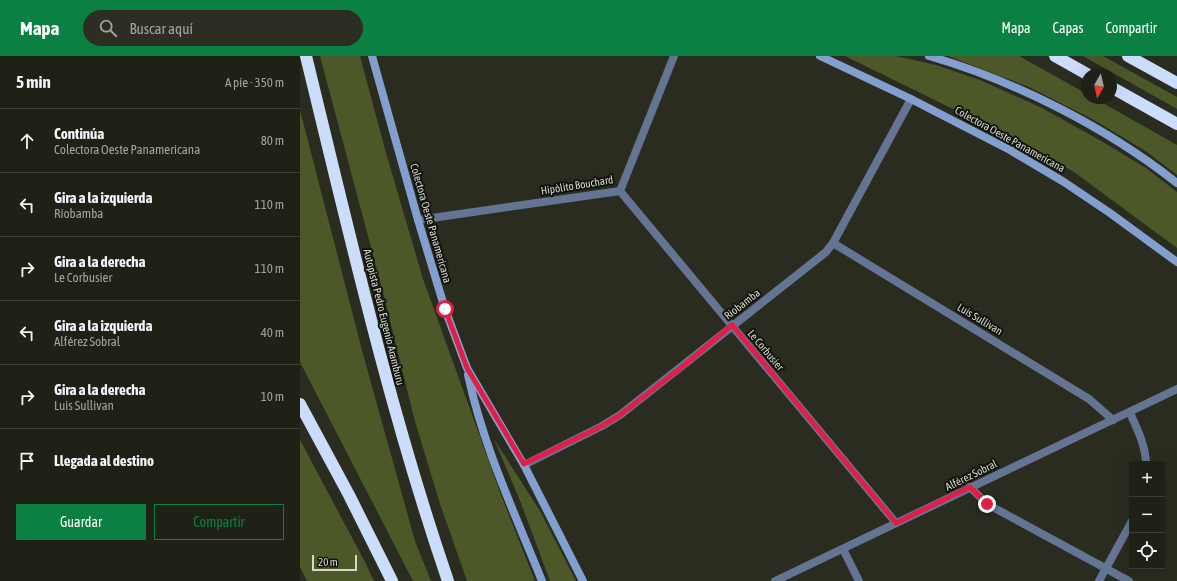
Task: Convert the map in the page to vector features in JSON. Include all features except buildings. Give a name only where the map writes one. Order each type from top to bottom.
[{"type":"highway","name":"Autopista Pedro Eugenio Aramburu","points":[[306,56],[365,298],[426,518],[448,581]]},
{"type":"highway","points":[[1055,56],[1081,71]]},
{"type":"highway","points":[[1128,56],[1177,83]]},
{"type":"highway","points":[[1117,90],[1177,124]]},
{"type":"highway","points":[[300,404],[392,581]]},
{"type":"street","name":"Colectora Oeste Panamericana","points":[[372,56],[418,220],[445,309],[467,368],[524,464],[583,581]]},
{"type":"street","name":"Hipòlito Bouchard","points":[[418,220],[620,191],[674,56]]},
{"type":"street","name":"Colectora Oeste Panamericana","points":[[820,56],[911,99],[1010,150],[1064,182],[1110,213],[1177,262]]},
{"type":"street","points":[[928,56],[957,64],[1003,82],[1061,110],[1116,140],[1147,160],[1177,183]]},
{"type":"street","name":"Riobamba","points":[[524,464],[602,426],[620,415],[826,252],[833,243],[911,99]]},
{"type":"street","name":"Le Corbusier","points":[[620,191],[896,523]]},
{"type":"street","name":"Luis Sullivan","points":[[833,243],[1089,399],[1113,420]]},
{"type":"street","points":[[467,368],[475,406],[496,466],[542,581]]},
{"type":"street","name":"Alférez Sobral","points":[[775,581],[970,487],[1130,413],[1177,389]]},
{"type":"street","points":[[1130,413],[1140,437],[1146,461]]},
{"type":"street","points":[[970,487],[987,504],[1129,581]]},
{"type":"street","points":[[1099,581],[1129,527]]},
{"type":"street","points":[[843,549],[860,581]]},
{"type":"green space","points":[[320,56],[360,56],[386,153],[423,279],[501,495],[535,581],[467,581],[440,504],[414,418],[384,296]]},
{"type":"green space","points":[[845,56],[896,56],[936,65],[980,80],[1042,108],[1103,142],[1146,168],[1177,192],[1177,248],[1074,172],[1010,137]]},
{"type":"green space","points":[[948,56],[1019,56],[1081,91],[1081,104],[1105,104],[1177,145],[1177,175],[1147,152],[1094,120],[1029,87]]},
{"type":"green space","points":[[1083,56],[1103,56],[1177,97],[1177,109],[1117,75],[1117,68],[1104,68]]},
{"type":"green space","points":[[300,110],[363,354],[415,541],[431,581],[413,581],[300,362]]},
{"type":"green space","points":[[494,439],[540,511],[576,581],[550,581],[521,503]]},
{"type":"green space","points":[[300,440],[374,581],[307,581],[300,567]]},
{"type":"route","points":[[445,309],[467,368],[524,464],[602,426],[620,415],[682,367],[732,325],[896,523],[970,487],[987,504]]}]
